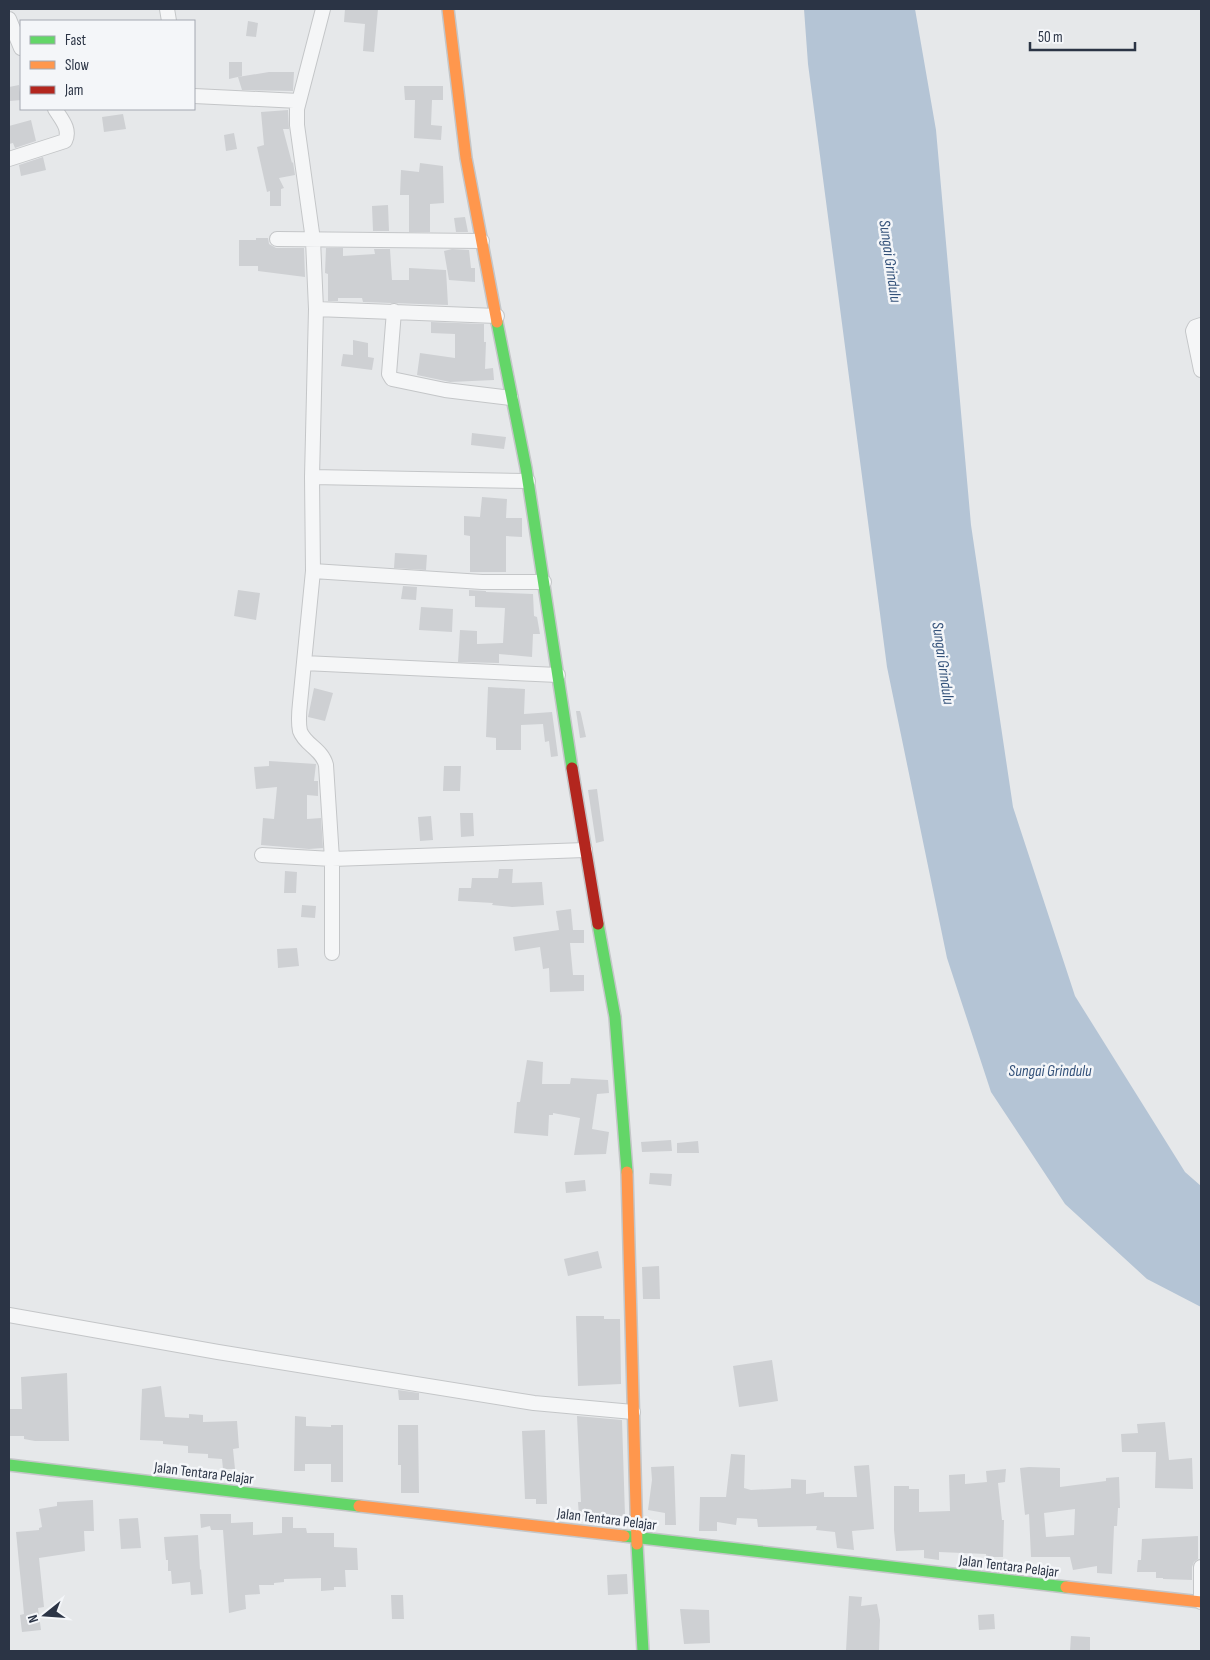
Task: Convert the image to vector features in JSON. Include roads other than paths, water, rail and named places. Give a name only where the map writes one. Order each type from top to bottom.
[{"type":"street","points":[[323,9],[297,109],[297,125],[313,240],[316,309],[312,477],[313,571],[300,703],[300,732],[324,757],[332,859],[332,952]]},
{"type":"street","points":[[448,9],[466,158],[528,481],[585,850],[615,1017],[628,1180],[637,1538],[644,1651]]},
{"type":"street","points":[[9,19],[20,46]]},
{"type":"street","points":[[195,96],[299,101]]},
{"type":"street","points":[[9,159],[65,141],[67,131],[56,110]]},
{"type":"street","points":[[277,239],[482,241]]},
{"type":"street","points":[[316,309],[497,316]]},
{"type":"street","points":[[394,311],[389,374],[392,380],[445,390],[511,398]]},
{"type":"street","points":[[1201,325],[1194,327],[1193,331],[1201,370]]},
{"type":"street","points":[[312,477],[528,481]]},
{"type":"street","points":[[313,571],[482,582],[544,582]]},
{"type":"street","points":[[304,663],[558,674]]},
{"type":"street","points":[[262,855],[332,859],[585,850]]},
{"type":"street","points":[[9,1315],[218,1352],[534,1403],[634,1412]]},
{"type":"street","name":"Jalan Tentara Pelajar","points":[[9,1465],[1201,1602]]},
{"type":"street","points":[[1201,1567],[1201,1602]]},
{"type":"water","name":"Sungai Grindulu","points":[[804,9],[915,9],[936,130],[971,525],[1013,807],[1075,996],[1185,1172],[1201,1186],[1201,1307],[1147,1279],[1065,1204],[991,1092],[947,958],[887,667],[808,64]]}]
